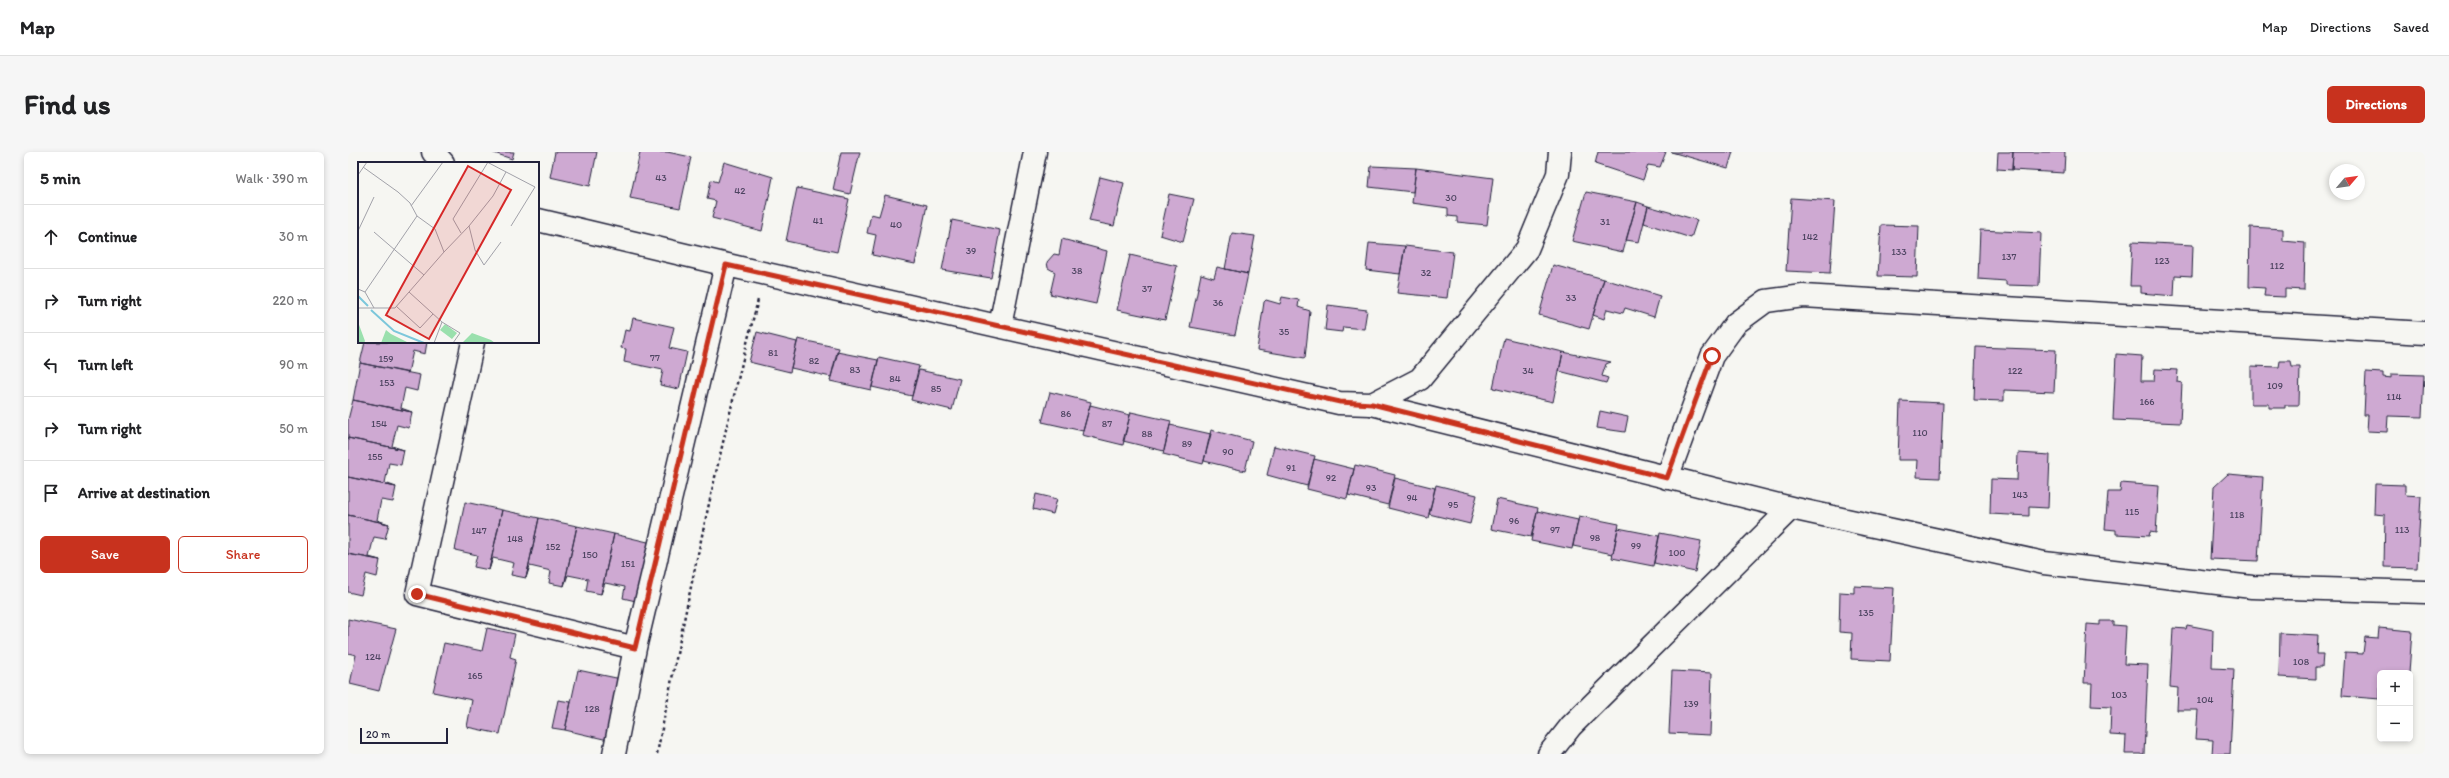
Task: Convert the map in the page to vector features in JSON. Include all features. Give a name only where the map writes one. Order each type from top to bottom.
[{"type":"street","points":[[433,152],[441,162]]},
{"type":"street","points":[[1000,326],[1035,152]]},
{"type":"street","points":[[1372,404],[1420,379],[1527,249],[1558,174],[1560,152]]},
{"type":"street","points":[[539,220],[765,274],[1340,402],[1372,404],[1791,508],[2044,563],[2252,587],[2425,592]]},
{"type":"street","points":[[614,754],[635,648],[726,265]]},
{"type":"street","points":[[1667,478],[1712,356],[1736,323],[1766,301],[1802,296],[2425,333]]},
{"type":"street","points":[[473,343],[417,594],[635,648]]},
{"type":"street","points":[[1549,754],[1577,720],[1791,508]]},
{"type":"path","points":[[657,754],[688,594],[723,436],[765,274]]},
{"type":"building","points":[[491,152],[514,152],[512,159]]},
{"type":"building","points":[[555,152],[597,152],[590,186],[550,177]]},
{"type":"building","points":[[640,152],[667,152],[691,157],[680,208],[630,198]]},
{"type":"building","points":[[841,152],[860,152],[850,194],[833,190]]},
{"type":"building","points":[[1598,152],[1666,152],[1660,167],[1648,165],[1643,180],[1595,164]]},
{"type":"building","points":[[1671,152],[1733,152],[1728,168]]},
{"type":"building","points":[[1998,152],[2013,152],[2012,170],[1997,169]]},
{"type":"building","points":[[2013,152],[2065,152],[2064,173],[2012,170]]},
{"type":"building","points":[[724,162],[773,177],[762,231],[712,218],[716,201],[707,199],[711,180],[718,182]]},
{"type":"building","points":[[1371,166],[1416,168],[1413,192],[1369,187]]},
{"type":"building","points":[[1416,168],[1493,178],[1487,225],[1457,222],[1457,217],[1448,216],[1448,208],[1412,203]]},
{"type":"building","points":[[1100,177],[1124,183],[1114,226],[1089,221]]},
{"type":"building","points":[[797,188],[849,199],[837,252],[786,241]]},
{"type":"building","points":[[1586,192],[1637,202],[1623,252],[1572,241]]},
{"type":"building","points":[[1169,194],[1194,199],[1183,242],[1160,235]]},
{"type":"building","points":[[885,195],[927,205],[915,264],[872,255],[876,235],[867,233],[871,214],[879,216]]},
{"type":"building","points":[[1791,198],[1835,201],[1830,273],[1786,271]]},
{"type":"building","points":[[1637,202],[1648,206],[1639,242],[1626,240]]},
{"type":"building","points":[[1648,206],[1697,220],[1691,238],[1644,223]]},
{"type":"building","points":[[952,220],[1000,230],[991,278],[942,270]]},
{"type":"building","points":[[1881,225],[1919,226],[1917,277],[1878,276]]},
{"type":"building","points":[[2250,227],[2283,229],[2283,241],[2305,243],[2304,290],[2285,289],[2285,297],[2264,296],[2265,288],[2249,287]]},
{"type":"building","points":[[1980,230],[2041,233],[2039,286],[2006,285],[2006,281],[1978,279]]},
{"type":"building","points":[[1232,233],[1255,236],[1248,274],[1225,269]]},
{"type":"building","points":[[1062,239],[1107,251],[1096,304],[1050,294],[1055,272],[1048,268],[1047,262],[1054,254],[1059,255]]},
{"type":"building","points":[[2132,242],[2193,245],[2192,276],[2175,275],[2174,296],[2141,293],[2141,286],[2130,286]]},
{"type":"building","points":[[1369,243],[1405,246],[1400,274],[1366,270]]},
{"type":"building","points":[[1405,246],[1453,252],[1447,298],[1397,293]]},
{"type":"building","points":[[1130,255],[1177,266],[1165,320],[1117,310]]},
{"type":"building","points":[[1553,265],[1604,279],[1589,329],[1539,315]]},
{"type":"building","points":[[1217,267],[1248,274],[1235,335],[1190,327],[1201,274],[1214,278]]},
{"type":"building","points":[[1604,279],[1660,296],[1654,317],[1625,308],[1623,313],[1607,309],[1604,319],[1593,315]]},
{"type":"building","points":[[1282,297],[1299,300],[1298,307],[1310,311],[1305,358],[1257,350],[1264,302],[1266,300],[1280,304]]},
{"type":"building","points":[[1328,305],[1367,310],[1364,329],[1343,327],[1342,332],[1325,330]]},
{"type":"building","points":[[633,318],[674,327],[669,348],[687,352],[679,389],[660,385],[663,370],[624,362],[626,349],[621,348],[625,330],[630,331]]},
{"type":"building","points":[[757,332],[797,342],[790,372],[749,362]]},
{"type":"building","points":[[1504,338],[1563,352],[1553,402],[1493,388]]},
{"type":"building","points":[[798,339],[839,348],[831,377],[791,368]]},
{"type":"building","points":[[365,343],[427,343],[425,354],[413,351],[408,373],[360,363]]},
{"type":"building","points":[[1976,347],[2056,350],[2054,392],[2004,390],[2004,401],[1974,400]]},
{"type":"building","points":[[837,352],[878,360],[871,390],[830,381]]},
{"type":"building","points":[[1563,352],[1611,362],[1606,364],[1602,376],[1608,378],[1606,383],[1559,371]]},
{"type":"building","points":[[2116,354],[2142,356],[2141,381],[2154,381],[2155,369],[2178,370],[2177,382],[2182,383],[2180,423],[2113,420]]},
{"type":"building","points":[[879,357],[919,366],[912,396],[872,387]]},
{"type":"building","points":[[2280,361],[2291,361],[2292,367],[2300,367],[2299,405],[2285,405],[2285,408],[2269,408],[2269,404],[2251,404],[2251,366],[2279,367]]},
{"type":"building","points":[[360,363],[420,375],[417,391],[405,388],[401,408],[412,412],[353,400]]},
{"type":"building","points":[[919,370],[960,379],[952,410],[911,400]]},
{"type":"building","points":[[2366,372],[2383,373],[2383,377],[2392,378],[2392,374],[2424,375],[2422,417],[2388,416],[2387,432],[2367,431],[2368,415],[2364,415]]},
{"type":"building","points":[[1050,392],[1091,402],[1083,431],[1042,422]]},
{"type":"building","points":[[353,400],[412,412],[409,428],[397,425],[392,446],[404,450],[348,438],[348,420]]},
{"type":"building","points":[[1900,401],[1943,403],[1940,478],[1917,477],[1918,460],[1898,460]]},
{"type":"building","points":[[1090,405],[1130,415],[1123,445],[1082,435]]},
{"type":"building","points":[[1600,411],[1628,417],[1625,432],[1597,428]]},
{"type":"building","points":[[1131,412],[1171,421],[1164,451],[1123,441]]},
{"type":"building","points":[[1170,425],[1211,434],[1203,464],[1163,454]]},
{"type":"building","points":[[1211,430],[1252,441],[1245,471],[1204,461]]},
{"type":"building","points":[[348,438],[404,450],[401,465],[389,463],[385,483],[396,487],[348,477]]},
{"type":"building","points":[[1274,446],[1315,456],[1307,486],[1267,475]]},
{"type":"building","points":[[2018,453],[2050,455],[2048,508],[2029,507],[2029,516],[1990,514],[1991,479],[2017,480]]},
{"type":"building","points":[[1314,459],[1354,469],[1347,499],[1307,489]]},
{"type":"building","points":[[1355,465],[1395,475],[1388,505],[1348,495]]},
{"type":"building","points":[[2228,474],[2263,477],[2258,561],[2210,559],[2214,487]]},
{"type":"building","points":[[348,477],[396,487],[393,502],[381,500],[377,520],[389,524],[348,515]]},
{"type":"building","points":[[1395,478],[1435,488],[1428,518],[1388,508]]},
{"type":"building","points":[[2121,483],[2159,486],[2156,533],[2150,532],[2149,536],[2116,534],[2116,530],[2105,529],[2108,492],[2120,492]]},
{"type":"building","points":[[2375,484],[2405,485],[2405,495],[2421,496],[2417,568],[2384,567],[2385,515],[2374,514]]},
{"type":"building","points":[[1436,485],[1477,495],[1470,524],[1429,514]]},
{"type":"building","points":[[1036,494],[1057,499],[1053,514],[1033,509]]},
{"type":"building","points":[[1497,499],[1538,508],[1531,537],[1491,529]]},
{"type":"building","points":[[465,502],[502,510],[489,570],[474,567],[477,555],[455,550]]},
{"type":"building","points":[[502,510],[539,518],[526,578],[511,575],[514,563],[493,558],[489,570]]},
{"type":"building","points":[[1537,511],[1578,520],[1572,549],[1531,541]]},
{"type":"building","points":[[348,515],[389,524],[385,539],[374,537],[369,557],[380,560],[348,554]]},
{"type":"building","points":[[1579,516],[1619,524],[1613,554],[1573,546]]},
{"type":"building","points":[[539,518],[577,526],[564,586],[549,583],[551,571],[530,566],[526,578]]},
{"type":"building","points":[[577,526],[614,534],[601,594],[586,591],[588,579],[568,575],[564,586]]},
{"type":"building","points":[[1618,528],[1659,536],[1653,566],[1612,558]]},
{"type":"building","points":[[1660,533],[1701,541],[1695,572],[1654,563]]},
{"type":"building","points":[[614,534],[652,543],[640,602],[623,598],[625,587],[605,583],[601,594]]},
{"type":"building","points":[[348,554],[380,560],[377,577],[366,574],[361,595],[348,592]]},
{"type":"building","points":[[1854,586],[1894,588],[1890,661],[1851,659],[1852,633],[1839,632],[1840,592],[1854,593]]},
{"type":"building","points":[[348,619],[396,629],[379,691],[350,684],[356,655],[348,653]]},
{"type":"building","points":[[2100,621],[2113,621],[2113,625],[2126,626],[2124,664],[2148,665],[2144,754],[2125,754],[2126,736],[2110,735],[2111,707],[2091,706],[2092,683],[2084,683],[2087,624],[2100,625]]},
{"type":"building","points":[[2187,625],[2213,630],[2212,668],[2234,669],[2230,754],[2212,754],[2213,740],[2196,739],[2198,710],[2177,710],[2178,688],[2170,687],[2173,628],[2186,629]]},
{"type":"building","points":[[487,628],[515,634],[510,657],[516,659],[500,734],[467,727],[472,700],[433,692],[444,643],[482,651]]},
{"type":"building","points":[[2379,628],[2412,631],[2409,670],[2377,670],[2377,699],[2342,696],[2345,653],[2363,654],[2365,637],[2378,638]]},
{"type":"building","points":[[2280,633],[2318,635],[2317,654],[2323,654],[2322,667],[2316,667],[2316,679],[2279,677]]},
{"type":"building","points":[[578,670],[621,679],[608,740],[565,730]]},
{"type":"building","points":[[1672,671],[1712,673],[1710,735],[1669,733]]},
{"type":"building","points":[[558,700],[571,702],[565,730],[552,728]]},
{"type":"route","points":[[417,594],[635,648],[726,265],[1340,402],[1372,404],[1667,478],[1712,356]]}]
